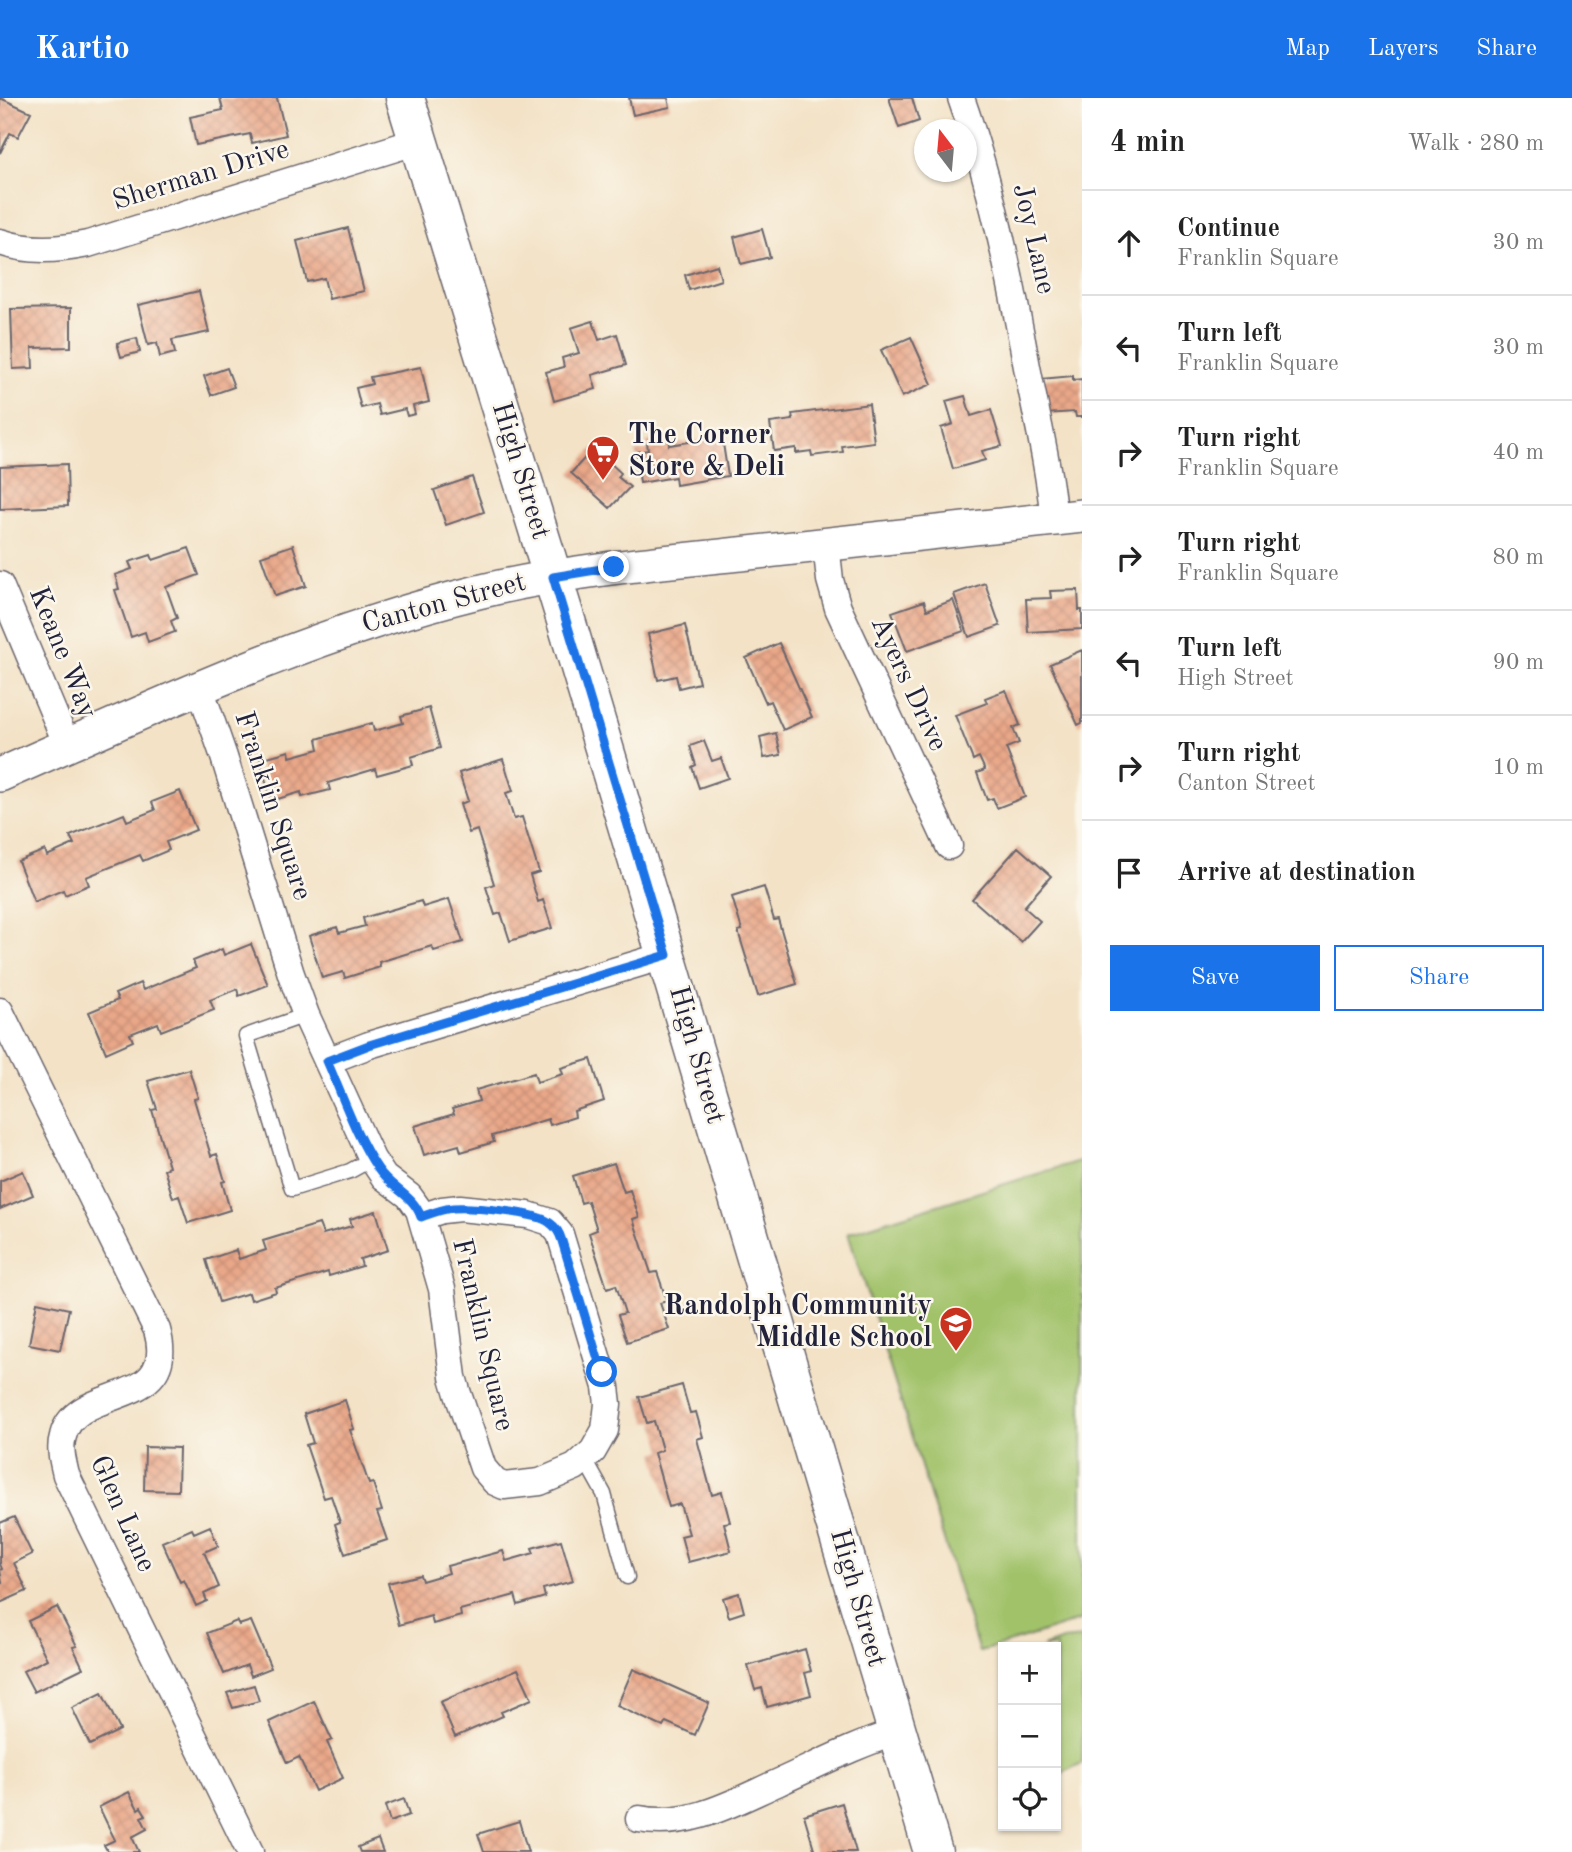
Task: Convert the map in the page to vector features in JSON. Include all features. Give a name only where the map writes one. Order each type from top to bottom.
[{"type":"main road","name":"High Street","points":[[405,98],[667,955],[933,1852]]},
{"type":"street","name":"Joy Lane","points":[[961,98],[1000,228],[1048,475],[1068,518]]},
{"type":"street","name":"Sherman Drive","points":[[0,243],[48,250],[88,244],[418,141]]},
{"type":"street","name":"Canton Street","points":[[0,775],[279,654],[377,620],[481,592],[614,567],[1068,518]]},
{"type":"street","name":"Ayers Drive","points":[[826,544],[830,580],[838,608],[949,846]]},
{"type":"street","name":"Keane Way","points":[[0,584],[67,745]]},
{"type":"street","name":"Franklin Square","points":[[200,688],[306,1015],[372,1159],[388,1182],[413,1200],[421,1217],[442,1289],[453,1377],[478,1459],[488,1476],[503,1486],[553,1478],[585,1460],[599,1443],[605,1430],[608,1404],[602,1372],[556,1228],[544,1219],[528,1214],[460,1208],[421,1217]]},
{"type":"street","points":[[327,1061],[369,1045],[667,955]]},
{"type":"street","name":"Glen Lane","points":[[0,1011],[161,1342],[159,1365],[144,1383],[91,1407],[68,1424],[61,1447],[66,1475],[250,1852]]},
{"type":"street","points":[[639,1819],[666,1822],[713,1811],[866,1743],[897,1732]]},
{"type":"lane","points":[[306,1015],[246,1036],[292,1189],[351,1171],[372,1159]]},
{"type":"lane","points":[[585,1460],[604,1494],[627,1577]]},
{"type":"green space","points":[[1082,1160],[1082,1620],[1011,1642],[998,1642],[998,1646],[979,1652],[848,1233]]},
{"type":"green space","points":[[1082,1638],[1082,1763],[1061,1774],[1061,1642],[1057,1642]]},
{"type":"building","points":[[0,98],[31,112],[18,137],[10,133],[0,153]]},
{"type":"building","points":[[220,98],[277,98],[286,135],[252,143],[250,134],[196,145],[190,117],[223,110]]},
{"type":"building","points":[[629,98],[668,98],[670,107],[633,115]]},
{"type":"building","points":[[889,98],[912,98],[918,119],[899,128]]},
{"type":"building","points":[[348,228],[364,291],[329,299],[324,278],[307,282],[297,241]]},
{"type":"building","points":[[762,229],[770,257],[741,264],[734,237]]},
{"type":"building","points":[[717,265],[721,280],[689,290],[685,275]]},
{"type":"building","points":[[199,291],[209,332],[172,340],[175,353],[160,357],[157,343],[148,345],[138,305]]},
{"type":"building","points":[[71,308],[71,347],[32,348],[33,368],[13,369],[11,309]]},
{"type":"building","points":[[593,321],[599,340],[617,334],[626,365],[592,375],[596,389],[554,401],[546,372],[564,367],[562,358],[579,353],[571,328]]},
{"type":"building","points":[[911,337],[932,384],[902,397],[881,350]]},
{"type":"building","points":[[137,338],[140,352],[121,357],[117,343]]},
{"type":"building","points":[[421,367],[429,402],[413,406],[415,414],[407,416],[405,409],[380,415],[377,404],[361,408],[356,388],[372,384],[370,377]]},
{"type":"building","points":[[227,368],[234,387],[211,395],[204,376]]},
{"type":"building","points":[[1073,376],[1073,380],[1082,379],[1082,417],[1076,417],[1075,412],[1044,414],[1041,379]]},
{"type":"building","points":[[965,396],[971,416],[991,410],[1002,446],[982,451],[985,460],[953,469],[941,428],[953,424],[946,401]]},
{"type":"building","points":[[869,404],[874,442],[842,446],[843,452],[812,456],[811,451],[796,453],[796,448],[774,451],[770,423],[793,420],[792,414]]},
{"type":"building","points":[[722,437],[728,476],[676,485],[675,477],[640,483],[636,452],[648,450],[647,442],[669,439],[669,445]]},
{"type":"building","name":"The Corner Store & Deli","points":[[594,448],[621,473],[618,477],[630,487],[610,508],[571,473]]},
{"type":"building","points":[[67,464],[68,506],[0,509],[0,467]]},
{"type":"building","points":[[472,477],[484,512],[446,525],[434,490]]},
{"type":"building","points":[[293,545],[306,586],[275,596],[261,556]]},
{"type":"building","points":[[189,548],[199,575],[166,587],[177,618],[171,621],[175,632],[148,642],[145,632],[131,637],[115,590],[119,589],[115,575],[132,569],[129,562],[151,555],[153,560]]},
{"type":"building","points":[[985,583],[1000,626],[969,637],[954,594]]},
{"type":"building","points":[[1078,590],[1082,629],[1028,632],[1026,599],[1051,598],[1050,591]]},
{"type":"building","points":[[953,600],[964,631],[907,651],[892,612],[924,601],[927,610]]},
{"type":"building","points":[[685,625],[699,683],[679,688],[676,676],[658,680],[648,634]]},
{"type":"building","points":[[779,643],[812,717],[783,730],[770,701],[766,703],[746,658]]},
{"type":"building","points":[[1082,650],[1082,723],[1078,725],[1050,664]]},
{"type":"building","points":[[1006,690],[1020,725],[1013,728],[1019,743],[1006,748],[1025,797],[997,808],[993,798],[987,800],[977,773],[985,770],[979,757],[973,760],[955,715],[987,703],[985,698]]},
{"type":"building","points":[[429,708],[440,748],[411,757],[413,765],[377,775],[375,769],[328,783],[330,790],[302,797],[301,792],[271,801],[260,759],[289,751],[290,757],[319,749],[317,739],[372,723],[374,731],[403,723],[401,716]]},
{"type":"building","points":[[776,733],[781,755],[764,758],[760,737]]},
{"type":"building","points":[[704,741],[712,761],[721,758],[728,778],[699,788],[692,767],[696,765],[690,746]]},
{"type":"building","points":[[503,759],[513,791],[506,793],[514,819],[522,817],[539,872],[530,875],[538,902],[543,900],[552,928],[510,941],[501,913],[495,915],[486,887],[494,884],[477,830],[469,833],[460,804],[468,801],[459,773]]},
{"type":"building","points":[[180,791],[196,830],[166,842],[169,850],[143,861],[140,855],[86,877],[89,885],[65,895],[63,890],[34,902],[18,861],[45,850],[47,856],[74,844],[70,836],[124,814],[127,821],[155,810],[152,802]]},
{"type":"building","points":[[1018,847],[1051,876],[1024,907],[1040,921],[1021,942],[972,899]]},
{"type":"building","points":[[764,887],[774,920],[778,919],[797,984],[758,996],[738,931],[742,930],[732,897]]},
{"type":"building","points":[[449,899],[463,942],[434,951],[432,946],[379,962],[380,967],[345,978],[343,972],[322,978],[309,936],[337,927],[339,933],[365,926],[363,918],[421,901],[423,907]]},
{"type":"building","points":[[251,944],[268,985],[239,996],[237,989],[210,1000],[214,1010],[161,1031],[158,1023],[130,1034],[133,1041],[106,1053],[89,1012],[118,1000],[115,994],[140,983],[143,990],[196,968],[193,961],[222,949],[224,955]]},
{"type":"building","points":[[591,1059],[604,1101],[574,1111],[575,1117],[550,1125],[548,1119],[492,1136],[494,1142],[461,1152],[459,1145],[424,1155],[415,1126],[454,1114],[452,1109],[479,1101],[476,1090],[534,1073],[537,1082],[563,1074],[561,1068]]},
{"type":"building","points":[[189,1069],[198,1098],[194,1099],[211,1156],[217,1154],[230,1210],[188,1223],[179,1196],[173,1198],[164,1169],[169,1167],[152,1110],[157,1109],[148,1081]]},
{"type":"building","points":[[614,1163],[624,1192],[630,1190],[639,1217],[633,1219],[651,1273],[657,1272],[667,1301],[660,1303],[669,1329],[627,1342],[618,1315],[625,1313],[616,1285],[607,1288],[589,1233],[597,1230],[588,1201],[581,1203],[573,1176]]},
{"type":"building","points":[[23,1171],[33,1195],[0,1209],[0,1181]]},
{"type":"building","points":[[376,1211],[388,1250],[360,1259],[362,1266],[329,1276],[328,1272],[275,1288],[276,1292],[251,1300],[249,1293],[219,1302],[206,1260],[236,1250],[239,1259],[266,1250],[263,1241],[319,1224],[323,1234],[352,1226],[350,1219]]},
{"type":"building","points":[[37,1302],[69,1309],[60,1350],[29,1344]]},
{"type":"building","points":[[682,1385],[690,1413],[696,1412],[703,1437],[697,1439],[712,1495],[722,1492],[730,1522],[724,1523],[731,1551],[688,1562],[681,1536],[689,1534],[680,1504],[669,1507],[654,1453],[662,1450],[654,1421],[647,1423],[639,1397]]},
{"type":"building","points":[[345,1400],[354,1429],[350,1430],[369,1484],[373,1483],[382,1511],[377,1512],[387,1540],[345,1554],[335,1524],[340,1522],[331,1496],[324,1498],[306,1445],[313,1443],[304,1414]]},
{"type":"building","points":[[145,1447],[179,1448],[178,1491],[144,1490]]},
{"type":"building","points":[[14,1517],[32,1554],[14,1563],[27,1591],[0,1603],[0,1523]]},
{"type":"building","points":[[210,1526],[218,1546],[204,1552],[219,1587],[204,1594],[207,1601],[196,1606],[184,1580],[180,1582],[162,1542],[192,1529],[194,1533]]},
{"type":"building","points":[[561,1540],[573,1581],[543,1589],[545,1597],[518,1605],[515,1595],[460,1610],[461,1616],[433,1624],[431,1616],[399,1625],[388,1583],[420,1575],[422,1581],[449,1573],[447,1566],[503,1551],[506,1561],[534,1553],[532,1548]]},
{"type":"building","points":[[739,1593],[744,1612],[729,1617],[723,1598]]},
{"type":"building","points":[[57,1607],[77,1646],[73,1647],[83,1668],[34,1692],[23,1671],[47,1659],[28,1621]]},
{"type":"building","points":[[237,1621],[239,1625],[251,1621],[271,1668],[251,1676],[247,1665],[224,1674],[207,1633]]},
{"type":"building","points":[[805,1649],[811,1671],[805,1673],[811,1695],[767,1707],[762,1688],[755,1690],[748,1666]]},
{"type":"building","points":[[518,1669],[532,1699],[501,1712],[503,1716],[455,1737],[440,1702]]},
{"type":"building","points":[[633,1669],[709,1703],[695,1735],[666,1722],[663,1727],[617,1706]]},
{"type":"building","points":[[254,1685],[259,1701],[233,1708],[227,1693]]},
{"type":"building","points":[[102,1693],[120,1730],[90,1745],[72,1708]]},
{"type":"building","points":[[314,1701],[332,1740],[327,1742],[343,1778],[315,1791],[299,1757],[287,1763],[269,1722]]},
{"type":"building","points":[[129,1792],[138,1809],[141,1807],[146,1815],[141,1817],[147,1829],[132,1837],[139,1852],[108,1852],[104,1845],[115,1840],[99,1807]]},
{"type":"building","points":[[404,1799],[409,1815],[390,1822],[385,1806]]},
{"type":"building","points":[[842,1803],[856,1852],[815,1852],[804,1815]]},
{"type":"building","points":[[519,1821],[528,1852],[484,1852],[478,1834]]},
{"type":"building","points":[[378,1839],[383,1852],[360,1852],[358,1847]]},
{"type":"place","name":"The Corner Store & Deli","points":[[603,482]]},
{"type":"place","name":"Randolph Community Middle School","points":[[956,1353]]},
{"type":"route","points":[[602,1372],[556,1228],[550,1222],[528,1214],[460,1208],[421,1217],[413,1200],[388,1182],[364,1146],[327,1061],[369,1045],[667,955],[553,577],[614,567]]}]
